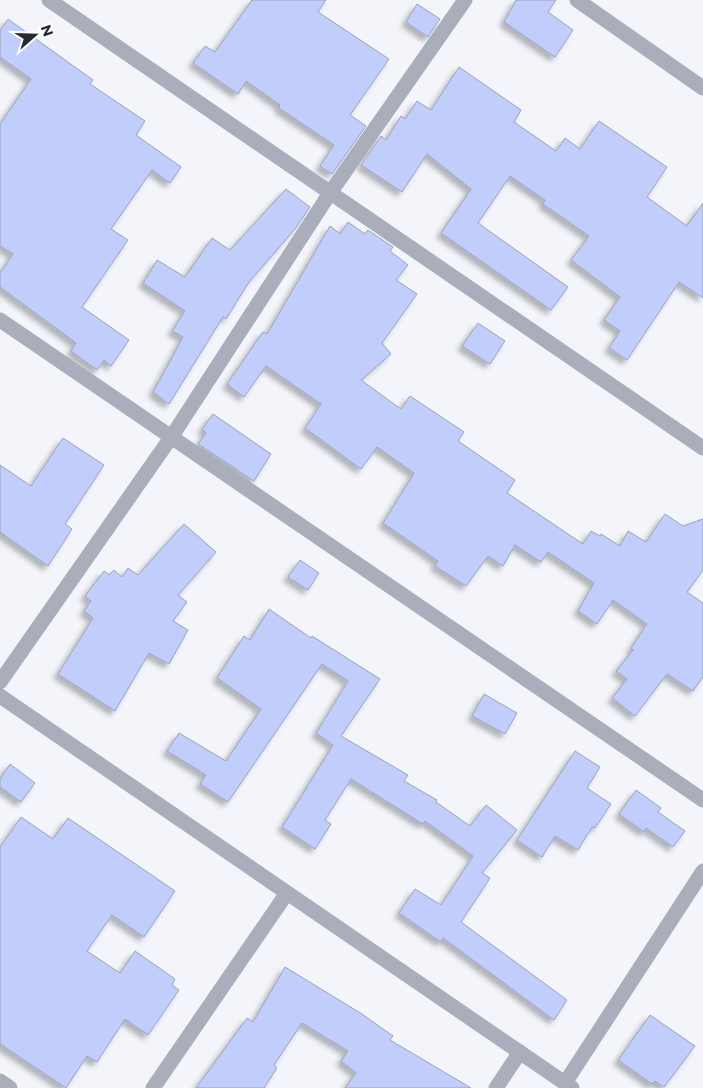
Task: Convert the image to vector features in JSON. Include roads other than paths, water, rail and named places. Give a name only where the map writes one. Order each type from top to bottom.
[{"type":"street","points":[[49,0],[703,448]]},
{"type":"street","points":[[0,682],[172,436],[330,193],[465,0]]},
{"type":"street","points":[[577,0],[703,88]]},
{"type":"street","points":[[0,320],[703,800]]},
{"type":"street","points":[[0,696],[568,1086],[703,871]]},
{"type":"street","points":[[153,1088],[287,893]]},
{"type":"street","points":[[496,1088],[520,1052]]},
{"type":"street","points":[[0,1081],[10,1088]]}]
